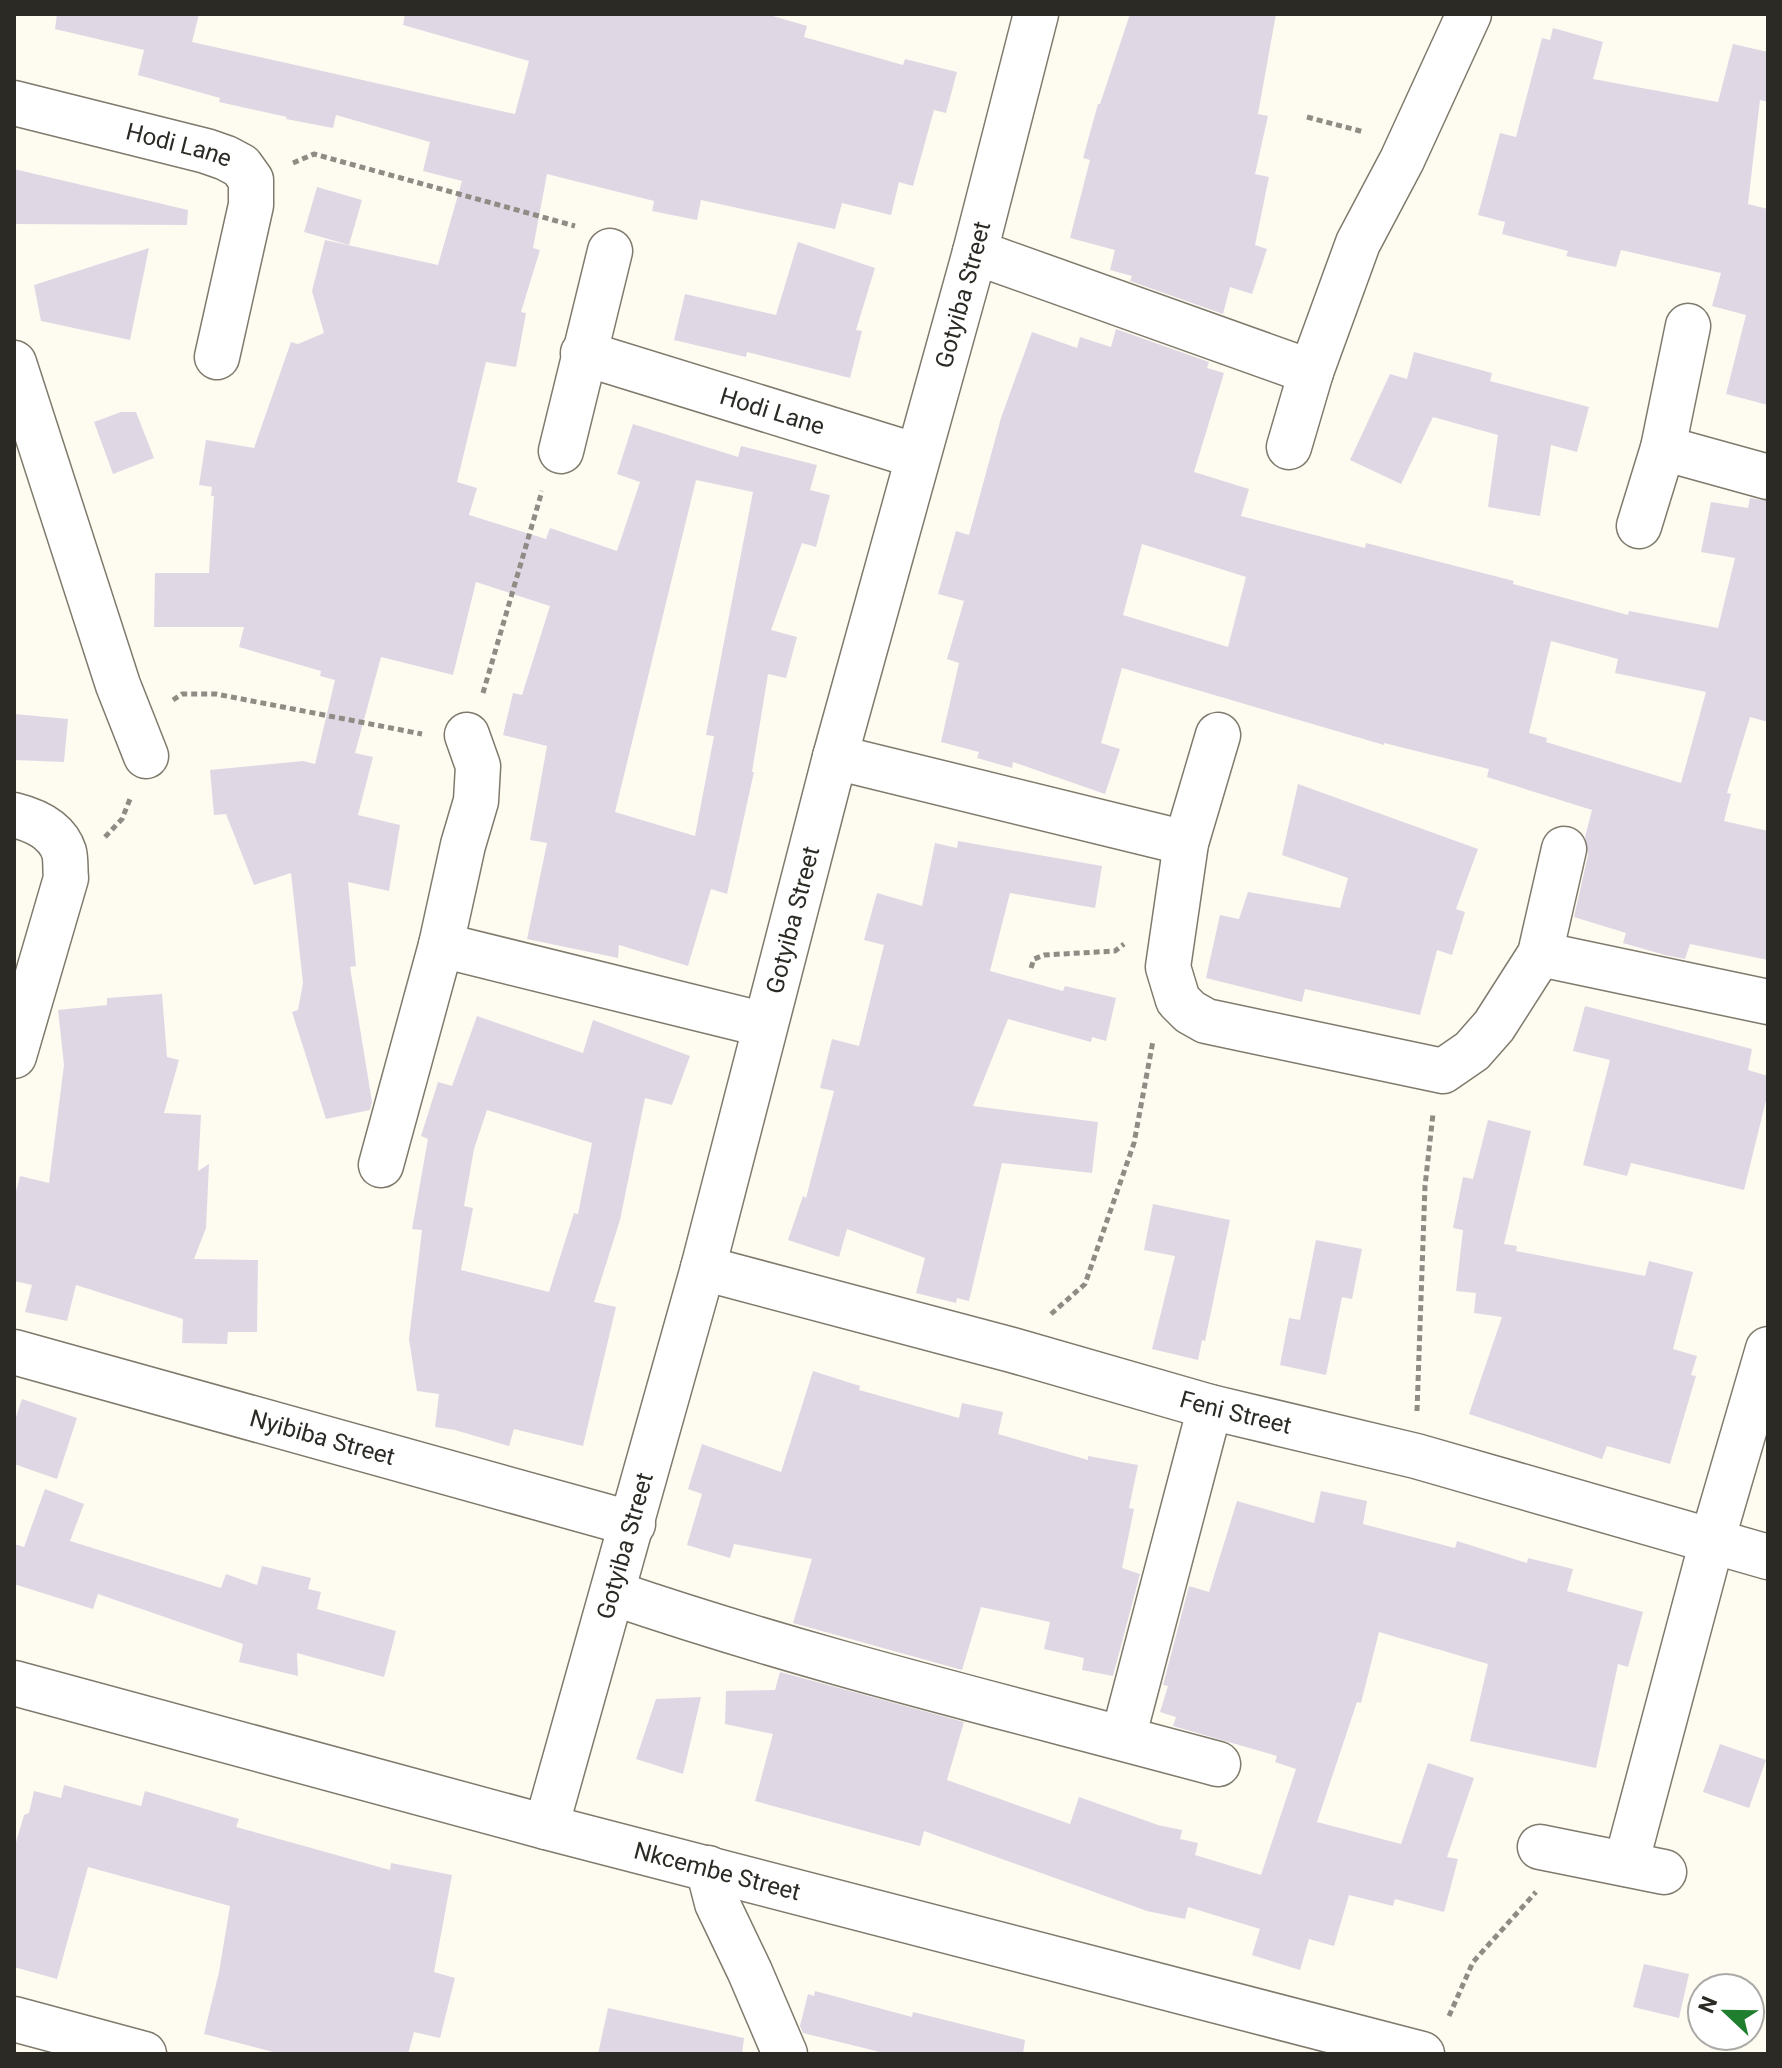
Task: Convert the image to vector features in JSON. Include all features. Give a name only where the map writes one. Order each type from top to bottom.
[{"type":"street","points":[[1289,447],[1311,372],[1358,243],[1407,150],[1469,14]]},
{"type":"street","name":"Gotyiba Street","points":[[546,1827],[703,1268],[835,757],[975,252],[1032,15]]},
{"type":"street","name":"Hodi Lane","points":[[14,103],[206,151],[241,166],[251,180],[251,205],[217,357]]},
{"type":"street","points":[[561,451],[610,251]]},
{"type":"street","points":[[975,252],[1311,372]]},
{"type":"street","points":[[1639,526],[1663,448],[1688,326]]},
{"type":"street","name":"Hodi Lane","points":[[583,353],[917,456]]},
{"type":"street","points":[[14,363],[118,685],[146,756]]},
{"type":"street","points":[[1663,448],[1768,477]]},
{"type":"street","points":[[381,1165],[441,945],[476,801],[478,766],[467,735]]},
{"type":"street","points":[[1218,735],[1186,843],[1168,967],[1178,1000],[1206,1021],[1443,1071],[1472,1051],[1494,1026],[1540,954],[1564,849]]},
{"type":"street","points":[[835,757],[1186,843]]},
{"type":"street","points":[[14,815],[28,818],[51,831],[64,851],[66,878],[14,1056]]},
{"type":"street","points":[[441,945],[765,1025]]},
{"type":"street","points":[[1540,954],[1768,1002]]},
{"type":"street","name":"Feni Street","points":[[703,1268],[1012,1350],[1210,1407],[1416,1456],[1768,1557]]},
{"type":"street","points":[[1557,1851],[1645,1868],[1712,1541],[1768,1349]]},
{"type":"street","name":"Nyibiba Street","points":[[14,1352],[633,1524]]},
{"type":"street","points":[[1123,1738],[1210,1407]]},
{"type":"street","points":[[613,1593],[966,1700],[1027,1711],[1218,1764]]},
{"type":"street","name":"Nkcembe Street","points":[[14,1683],[708,1868],[1433,2041]]},
{"type":"street","points":[[708,1868],[717,1903],[785,2054]]},
{"type":"street","points":[[14,2019],[144,2054]]},
{"type":"path","points":[[1307,117],[1364,132],[1407,150]]},
{"type":"path","points":[[251,180],[314,154],[590,230],[610,251]]},
{"type":"path","points":[[66,878],[122,819],[165,705],[182,694],[216,694],[426,735],[467,735],[477,714],[549,467],[561,451]]},
{"type":"path","points":[[1031,968],[1034,959],[1044,955],[1115,951],[1138,937],[1172,936]]},
{"type":"path","points":[[1012,1350],[1085,1284],[1134,1143],[1154,1040]]},
{"type":"path","points":[[1416,1456],[1425,1186],[1433,1112],[1443,1071]]},
{"type":"path","points":[[1433,2041],[1473,1962],[1521,1907],[1557,1851]]},
{"type":"building","points":[[57,14],[199,14],[192,42],[515,114],[529,61],[403,25],[405,14],[766,14],[807,26],[804,37],[903,65],[905,59],[957,72],[946,113],[934,110],[913,186],[899,182],[891,215],[842,203],[835,229],[701,200],[697,220],[652,211],[654,201],[547,174],[533,248],[540,250],[521,312],[526,313],[516,367],[486,362],[457,482],[477,488],[469,515],[546,539],[550,528],[617,551],[640,482],[617,474],[633,424],[738,457],[741,446],[817,465],[810,490],[830,495],[816,547],[802,543],[771,630],[797,637],[786,678],[768,674],[754,772],[727,894],[711,889],[688,966],[619,945],[618,958],[527,939],[547,843],[530,840],[547,746],[503,735],[513,693],[522,695],[550,606],[476,582],[453,675],[381,657],[355,753],[373,757],[358,815],[400,825],[389,891],[348,882],[356,966],[350,967],[372,1102],[370,1110],[326,1119],[292,1012],[298,1010],[303,983],[291,873],[254,885],[226,814],[214,815],[210,770],[303,761],[315,764],[335,680],[320,676],[321,671],[239,647],[244,627],[154,627],[155,573],[209,573],[214,496],[211,496],[212,487],[199,485],[206,440],[254,448],[291,342],[298,344],[324,333],[312,291],[325,240],[438,265],[462,181],[423,171],[430,142],[336,115],[333,128],[219,102],[220,98],[138,75],[144,50],[55,29]],"holes":[[[696,480],[753,492],[706,735],[714,736],[695,836],[615,812]]]},
{"type":"building","points":[[1130,14],[1276,14],[1258,114],[1268,116],[1255,174],[1269,177],[1255,245],[1267,249],[1252,294],[1230,287],[1223,314],[1130,281],[1132,276],[1110,270],[1115,250],[1070,238],[1090,160],[1083,158],[1098,104]]},
{"type":"building","points":[[1553,28],[1603,42],[1593,79],[1718,102],[1733,44],[1768,52],[1768,102],[1760,100],[1748,204],[1768,209],[1768,405],[1726,394],[1746,315],[1712,306],[1721,273],[1621,250],[1616,267],[1566,256],[1568,251],[1502,234],[1505,222],[1478,215],[1500,133],[1516,137],[1542,38],[1550,40]]},
{"type":"building","points":[[14,169],[188,210],[187,225],[14,224]]},
{"type":"building","points":[[317,187],[362,200],[349,245],[304,232]]},
{"type":"building","points":[[798,242],[875,268],[856,330],[862,331],[850,378],[747,352],[746,357],[674,340],[685,294],[776,315]]},
{"type":"building","points":[[149,248],[130,340],[41,321],[34,285]]},
{"type":"building","points":[[1116,329],[1209,362],[1207,368],[1224,373],[1194,472],[1249,489],[1241,516],[1365,548],[1366,543],[1514,581],[1513,584],[1628,615],[1629,611],[1718,628],[1735,558],[1701,552],[1711,502],[1748,508],[1750,498],[1768,501],[1768,722],[1750,717],[1727,793],[1731,794],[1724,821],[1768,831],[1768,960],[1690,944],[1685,959],[1665,955],[1623,943],[1626,933],[1574,917],[1588,855],[1585,837],[1592,810],[1487,777],[1489,769],[1384,745],[1122,668],[1101,743],[1120,749],[1105,794],[1013,762],[1012,768],[977,758],[979,752],[941,742],[959,663],[947,659],[964,601],[938,594],[956,531],[969,535],[1001,418],[1032,332],[1077,348],[1080,337],[1111,347]],"holes":[[[1142,544],[1246,577],[1228,647],[1123,615]],[[1551,641],[1618,659],[1615,673],[1706,692],[1681,783],[1546,742],[1547,738],[1529,733]]]},
{"type":"building","points":[[1414,352],[1492,373],[1490,381],[1589,407],[1577,452],[1551,445],[1540,516],[1488,507],[1498,435],[1433,417],[1401,484],[1350,460],[1390,374],[1407,379]]},
{"type":"building","points":[[121,412],[136,412],[154,458],[113,474],[94,422]]},
{"type":"building","points":[[14,714],[68,719],[64,762],[14,760]]},
{"type":"building","points":[[1298,784],[1478,849],[1456,909],[1465,912],[1452,955],[1437,950],[1420,1015],[1305,989],[1302,1002],[1206,978],[1220,915],[1239,919],[1248,892],[1340,908],[1348,878],[1282,855]]},
{"type":"building","points":[[958,841],[1102,866],[1095,908],[1010,893],[990,971],[1063,991],[1065,986],[1116,998],[1106,1041],[1092,1037],[1091,1042],[1008,1019],[973,1106],[1098,1122],[1092,1173],[1002,1163],[969,1301],[957,1298],[956,1303],[916,1293],[925,1258],[847,1229],[839,1257],[788,1240],[803,1196],[806,1198],[834,1091],[820,1088],[832,1039],[859,1046],[884,945],[864,940],[877,893],[922,906],[935,843],[957,848]]},
{"type":"building","points":[[162,994],[167,1057],[179,1060],[164,1113],[201,1115],[198,1171],[209,1164],[206,1228],[194,1259],[258,1260],[257,1332],[228,1332],[227,1344],[182,1343],[183,1319],[76,1285],[67,1321],[25,1312],[32,1285],[14,1281],[14,1199],[20,1176],[49,1183],[64,1065],[58,1010],[107,1005],[107,998]]},
{"type":"building","points":[[1585,1006],[1752,1049],[1748,1070],[1768,1076],[1768,1092],[1744,1190],[1631,1163],[1627,1176],[1583,1165],[1610,1060],[1573,1051]]},
{"type":"building","points":[[477,1016],[583,1053],[593,1020],[690,1056],[672,1105],[645,1098],[620,1220],[594,1302],[616,1307],[583,1446],[514,1429],[509,1446],[435,1427],[439,1394],[417,1391],[409,1339],[422,1230],[412,1229],[428,1139],[421,1136],[438,1082],[452,1086]],"holes":[[[487,1110],[592,1143],[578,1214],[574,1213],[549,1292],[461,1270],[473,1208],[464,1206],[474,1149]]]},
{"type":"building","points":[[1488,1120],[1531,1131],[1504,1244],[1517,1246],[1516,1251],[1645,1276],[1649,1261],[1693,1272],[1673,1349],[1697,1356],[1691,1375],[1696,1376],[1670,1464],[1607,1446],[1602,1459],[1469,1414],[1502,1317],[1474,1313],[1476,1293],[1456,1291],[1463,1230],[1453,1228],[1463,1177],[1473,1179]]},
{"type":"building","points":[[1153,1204],[1230,1220],[1205,1341],[1202,1340],[1198,1360],[1152,1349],[1175,1256],[1144,1250]]},
{"type":"building","points":[[1316,1240],[1362,1249],[1352,1299],[1342,1297],[1326,1375],[1280,1365],[1289,1318],[1300,1320]]},
{"type":"building","points":[[813,1371],[860,1386],[859,1390],[959,1418],[962,1403],[1003,1412],[998,1434],[1088,1460],[1088,1456],[1138,1465],[1129,1508],[1134,1509],[1122,1568],[1140,1574],[1113,1676],[1082,1670],[1084,1658],[1044,1649],[1050,1622],[981,1607],[962,1670],[793,1623],[812,1559],[734,1544],[730,1558],[687,1545],[702,1494],[688,1489],[702,1444],[781,1472]]},
{"type":"building","points":[[22,1399],[77,1418],[57,1479],[14,1464],[14,1423]]},
{"type":"building","points":[[45,1489],[84,1504],[70,1541],[221,1588],[226,1574],[257,1585],[262,1566],[311,1578],[308,1589],[321,1592],[317,1609],[396,1631],[384,1677],[297,1653],[298,1676],[239,1662],[243,1644],[98,1594],[93,1609],[14,1584],[14,1544],[24,1547]]},
{"type":"building","points":[[1321,1491],[1367,1501],[1363,1524],[1455,1548],[1457,1541],[1527,1563],[1528,1558],[1573,1569],[1567,1591],[1643,1612],[1628,1667],[1618,1664],[1596,1768],[1470,1741],[1488,1664],[1379,1632],[1361,1703],[1357,1702],[1317,1822],[1401,1844],[1428,1763],[1474,1778],[1447,1857],[1458,1859],[1444,1912],[1395,1899],[1393,1906],[1349,1895],[1334,1946],[1309,1939],[1300,1970],[1252,1955],[1260,1929],[1188,1907],[1185,1919],[1147,1911],[924,1831],[920,1846],[755,1801],[773,1734],[725,1724],[726,1691],[775,1690],[780,1672],[964,1722],[947,1780],[1070,1824],[1079,1797],[1158,1825],[1182,1830],[1180,1839],[1198,1843],[1195,1855],[1261,1875],[1296,1769],[1275,1762],[1277,1756],[1173,1726],[1176,1717],[1160,1712],[1168,1686],[1163,1685],[1189,1586],[1209,1592],[1237,1501],[1314,1523]]},
{"type":"building","points":[[701,1697],[683,1774],[636,1759],[656,1699]]},
{"type":"building","points":[[1720,1744],[1766,1760],[1749,1808],[1703,1792]]},
{"type":"building","points":[[64,1785],[141,1806],[145,1791],[239,1819],[236,1827],[390,1870],[391,1863],[452,1875],[434,1972],[455,1978],[440,2038],[414,2032],[408,2054],[281,2054],[204,2034],[230,1906],[88,1867],[57,1979],[14,1967],[14,1849],[24,1815],[29,1813],[34,1791],[61,1798]]},
{"type":"building","points":[[1644,1964],[1686,1973],[1679,2018],[1633,2007]]},
{"type":"building","points":[[815,1991],[912,2017],[913,2012],[1025,2040],[1023,2054],[888,2054],[803,2033],[800,2026],[808,1994],[814,1996]]},
{"type":"building","points":[[608,2008],[744,2038],[742,2054],[598,2054]]}]
